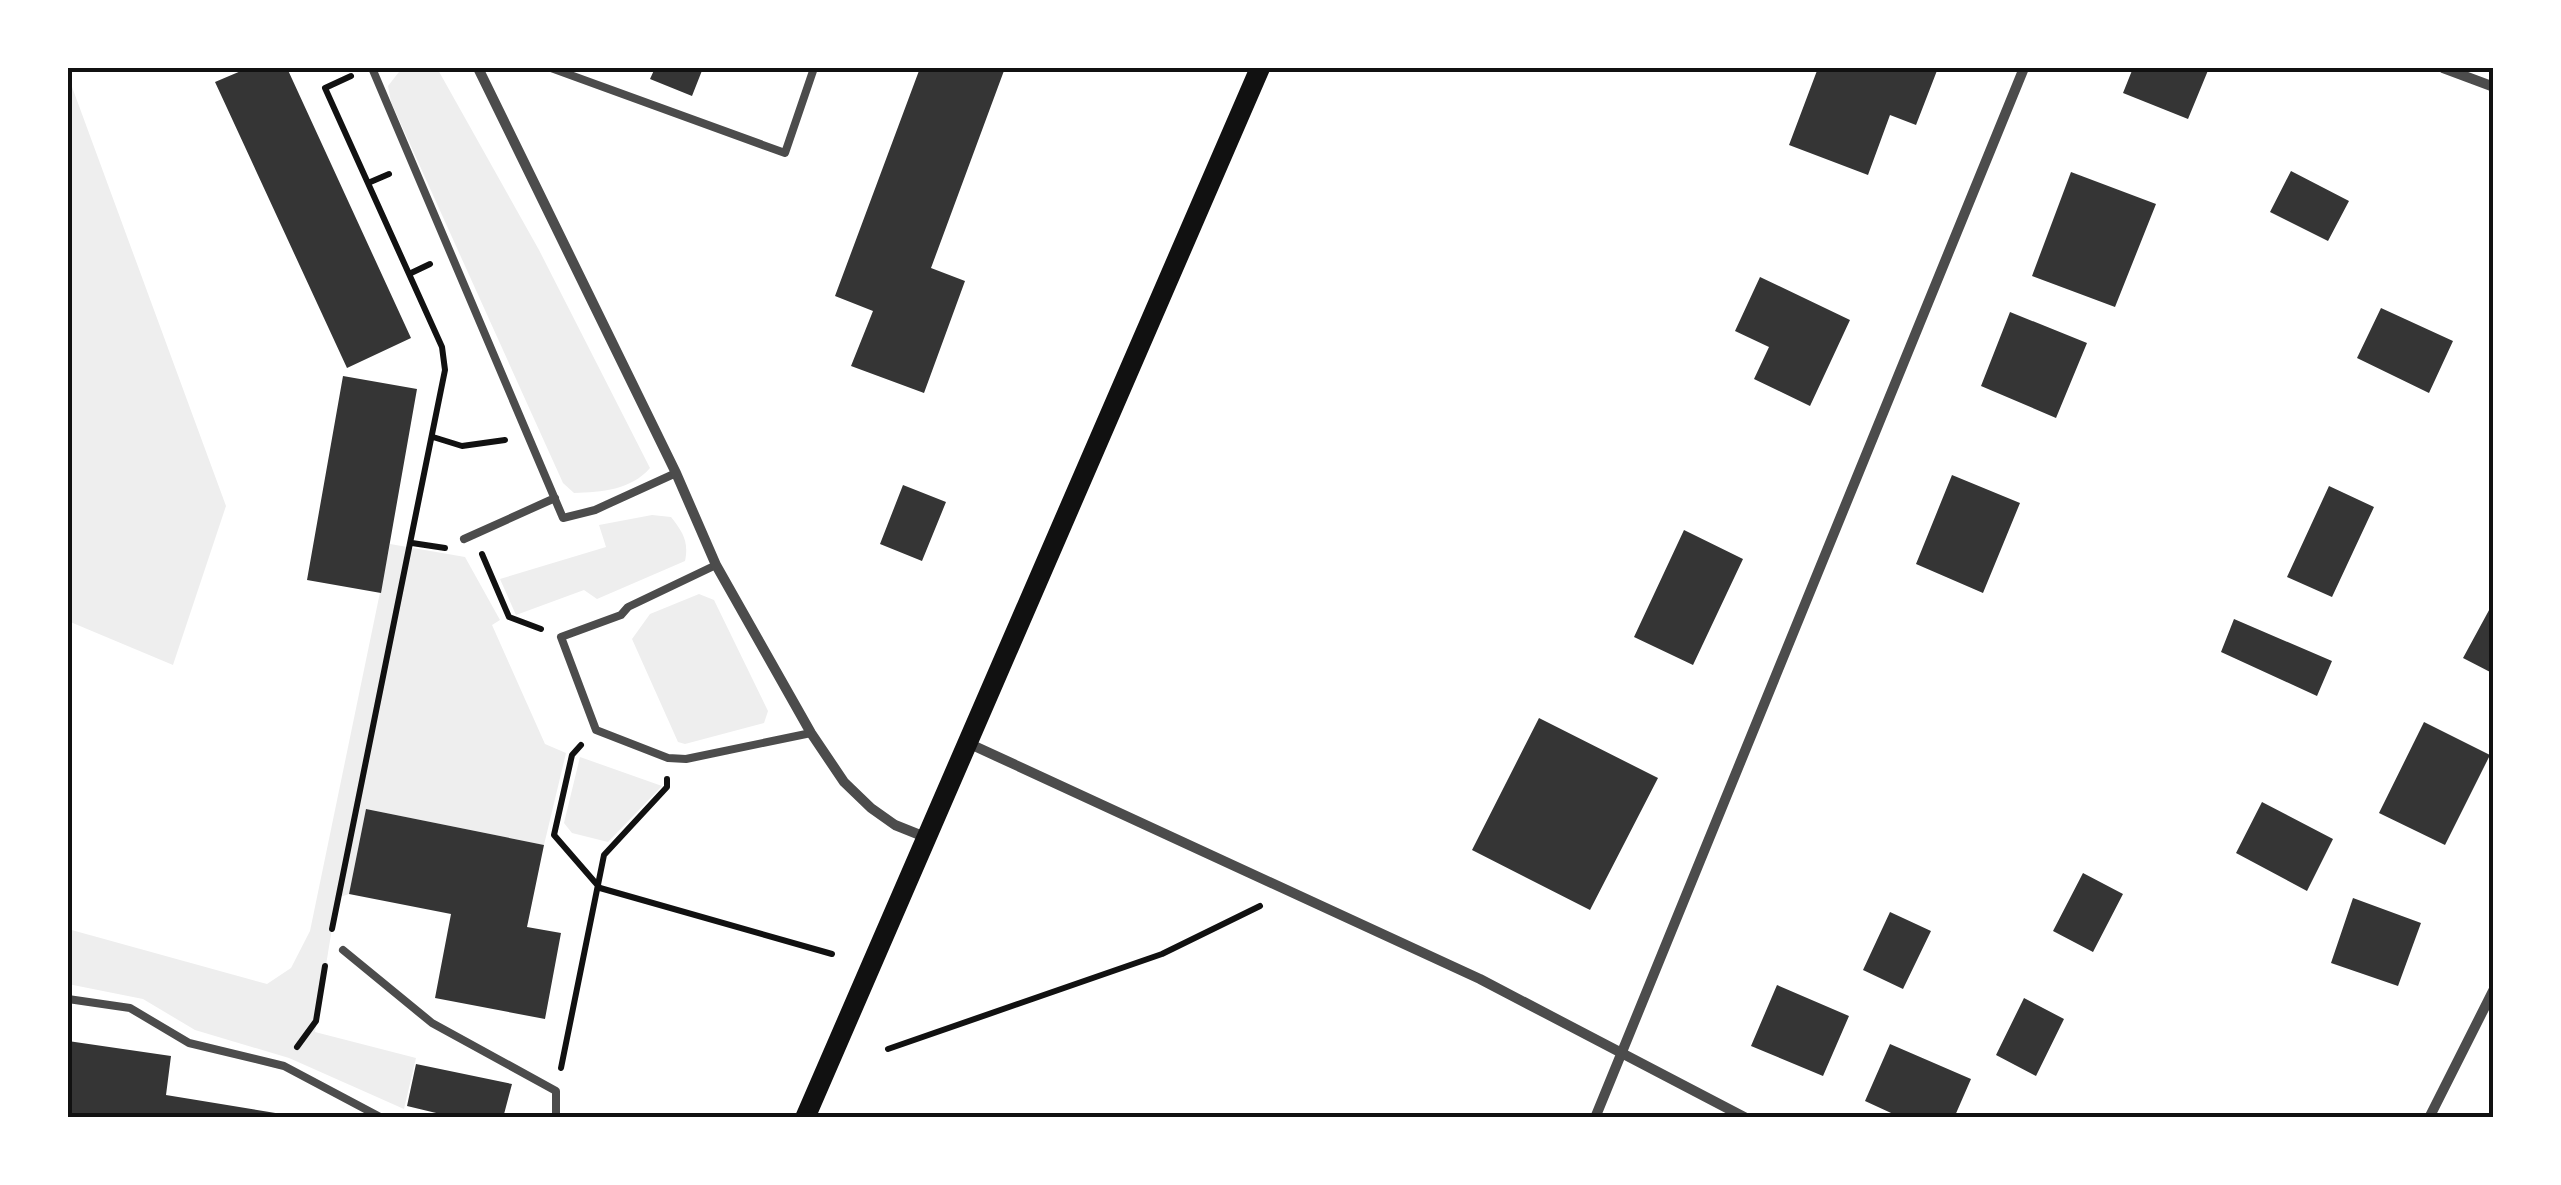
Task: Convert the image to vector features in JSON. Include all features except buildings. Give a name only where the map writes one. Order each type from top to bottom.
[{"type":"main road","points":[[805,1118],[1260,68]]},
{"type":"street","points":[[478,68],[676,473],[716,565],[811,733],[844,782],[871,808],[894,825],[926,838]]},
{"type":"street","points":[[1595,1118],[1624,1055],[2024,68]]},
{"type":"street","points":[[2442,68],[2494,87]]},
{"type":"street","points":[[970,744],[1480,980],[1746,1118]]},
{"type":"street","points":[[2429,1118],[2494,989]]},
{"type":"lane","points":[[372,68],[563,518],[595,510],[676,473]]},
{"type":"lane","points":[[551,68],[785,153],[814,68]]},
{"type":"lane","points":[[464,539],[555,498]]},
{"type":"lane","points":[[716,565],[628,607],[622,615],[561,637],[596,730],[668,758],[686,760],[811,733]]},
{"type":"lane","points":[[343,950],[432,1023],[556,1092],[556,1118]]},
{"type":"lane","points":[[68,999],[130,1008],[189,1043],[284,1066],[382,1118]]},
{"type":"path","points":[[331,933],[445,370],[442,347],[324,88],[355,74]]},
{"type":"path","points":[[432,437],[462,446],[528,436]]},
{"type":"path","points":[[474,534],[509,617],[561,637]]},
{"type":"path","points":[[596,730],[572,754],[554,835],[600,888],[832,954]]},
{"type":"path","points":[[556,1092],[604,855],[667,787],[668,758]]},
{"type":"path","points":[[888,1048],[1162,954],[1289,892]]},
{"type":"path","points":[[284,1066],[316,1021],[328,950]]},
{"type":"shaded area","points":[[402,68],[437,68],[539,250],[650,468],[634,481],[605,490],[574,493],[563,483],[391,102],[388,86]]},
{"type":"shaded area","points":[[68,76],[226,506],[173,665],[68,621]]},
{"type":"shaded area","points":[[652,515],[671,517],[675,522],[685,543],[685,561],[597,599],[584,590],[516,615],[500,579],[606,547],[599,525]]},
{"type":"shaded area","points":[[390,544],[465,557],[500,620],[492,625],[545,744],[566,753],[544,845],[366,809],[349,894],[337,898],[315,1032],[416,1058],[404,1109],[289,1058],[195,1030],[143,999],[68,984],[68,929],[267,984],[291,968],[310,931]]},
{"type":"shaded area","points":[[699,594],[714,600],[768,711],[764,723],[685,744],[678,742],[632,639],[650,614]]},
{"type":"shaded area","points":[[580,757],[662,786],[608,842],[572,833],[564,823]]}]
